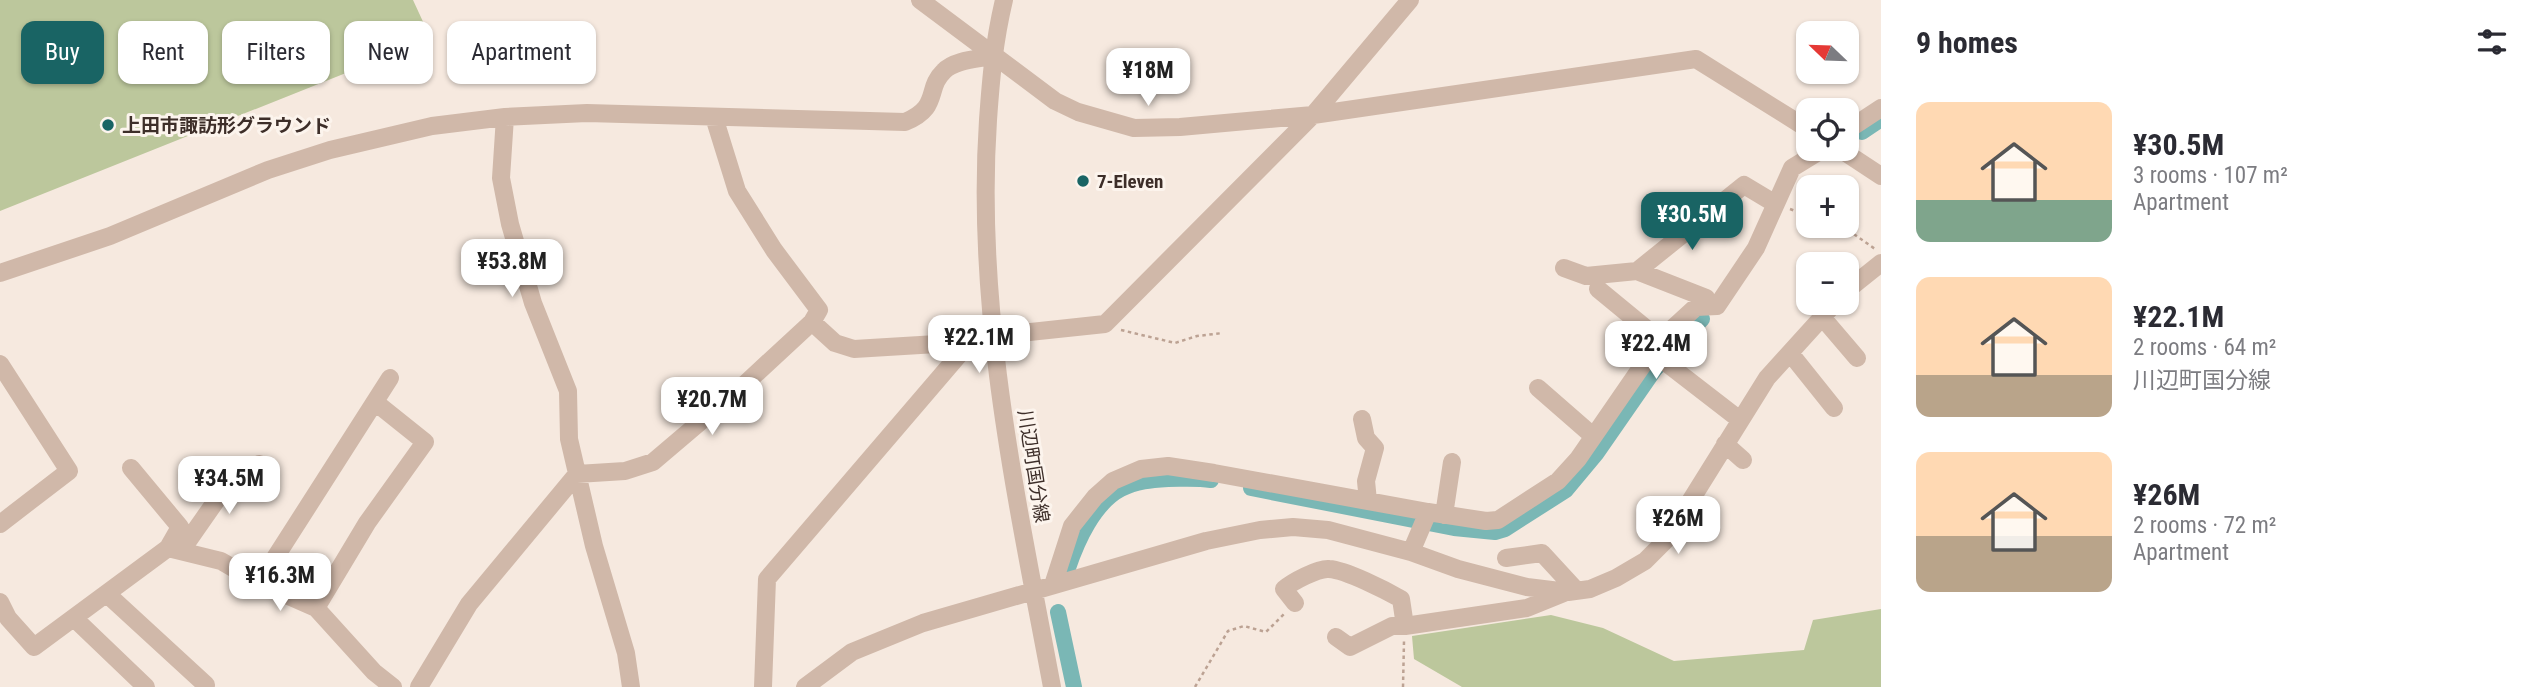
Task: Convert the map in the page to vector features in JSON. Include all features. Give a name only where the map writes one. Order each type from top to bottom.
[{"type":"street","name":"川辺町国分線","points":[[1004,0],[992,56],[985,237],[993,336],[1009,457],[1052,687]]},
{"type":"street","points":[[812,322],[835,342],[854,349],[970,342],[993,336],[1105,324],[1313,115],[1413,1]]},
{"type":"street","points":[[923,2],[1055,101],[1078,112],[1134,128],[1180,127],[1313,115],[1696,59],[1796,121]]},
{"type":"street","points":[[0,273],[110,236],[268,170],[330,150],[432,126],[505,117],[587,113],[905,122],[917,118],[928,108],[942,72],[950,66],[992,56]]},
{"type":"street","points":[[1859,122],[1881,107]]},
{"type":"street","points":[[505,117],[501,178],[510,224],[533,303],[568,391],[569,439],[594,546],[626,653],[631,687]]},
{"type":"street","points":[[419,687],[470,604],[577,474],[625,471],[653,462],[746,383],[812,322],[819,310],[774,250],[737,191],[714,117]]},
{"type":"street","points":[[1053,585],[1072,526],[1095,497],[1113,481],[1141,469],[1168,466],[1191,469],[1368,501],[1429,518],[1498,520],[1558,481],[1578,459],[1655,348],[1696,307],[1717,306],[1756,248],[1791,168],[1803,161]]},
{"type":"street","points":[[1858,161],[1881,176]]},
{"type":"street","points":[[1637,271],[1744,186],[1774,203]]},
{"type":"street","points":[[1859,280],[1881,262]]},
{"type":"street","points":[[1564,268],[1586,276],[1637,271],[1706,298],[1707,306]]},
{"type":"street","points":[[1598,289],[1690,382],[1740,420]]},
{"type":"street","points":[[1336,637],[1350,647],[1392,626],[1527,608],[1572,592],[1590,589],[1646,561],[1666,540],[1767,378],[1822,317],[1857,358]]},
{"type":"street","points":[[763,687],[767,579],[970,342]]},
{"type":"street","points":[[1790,353],[1834,408]]},
{"type":"street","points":[[0,364],[69,471],[0,524]]},
{"type":"street","points":[[259,583],[390,378]]},
{"type":"street","points":[[1538,388],[1593,436]]},
{"type":"street","points":[[316,608],[367,523],[425,442],[376,402]]},
{"type":"street","points":[[1362,419],[1366,438],[1375,448],[1366,481],[1368,501]]},
{"type":"street","points":[[1725,444],[1743,460]]},
{"type":"street","points":[[1410,552],[1429,518],[1452,462]]},
{"type":"street","points":[[0,602],[8,618],[34,647],[174,550],[218,498],[259,464]]},
{"type":"street","points":[[131,468],[180,527],[174,550]]},
{"type":"street","points":[[806,687],[852,652],[923,623],[1206,541],[1260,530],[1293,527],[1328,530],[1527,587],[1572,592]]},
{"type":"street","points":[[174,550],[221,561],[259,583],[316,608],[374,672],[393,687]]},
{"type":"street","points":[[1506,558],[1542,553],[1572,592]]},
{"type":"street","points":[[1295,603],[1284,589],[1293,582],[1328,569],[1375,585],[1401,599],[1405,626]]},
{"type":"street","points":[[107,594],[206,685]]},
{"type":"street","points":[[75,619],[146,687]]},
{"type":"path","points":[[1859,238],[1881,253]]},
{"type":"path","points":[[1097,325],[1175,343],[1198,336],[1223,333]]},
{"type":"path","points":[[1195,687],[1228,631],[1244,626],[1266,632],[1295,603]]},
{"type":"path","points":[[1402,687],[1405,626]]},
{"type":"green space","name":"上田市諏訪形グラウンド","points":[[0,0],[413,0],[423,21],[344,21],[344,74],[330,79],[330,21],[222,21],[222,84],[318,84],[0,211]]},
{"type":"green space","points":[[1881,609],[1881,687],[1462,687],[1414,659],[1412,636],[1551,615],[1603,628],[1674,661],[1804,650],[1813,620]]},
{"type":"waterway","points":[[1862,132],[1881,119]]},
{"type":"waterway","points":[[1251,488],[1454,528],[1495,532],[1505,529],[1566,490],[1596,454],[1655,369],[1702,319]]},
{"type":"waterway","points":[[1068,568],[1082,535],[1095,513],[1111,495],[1127,486],[1156,480],[1211,480]]},
{"type":"waterway","points":[[1058,612],[1074,687]]},
{"type":"place","name":"上田市諏訪形グラウンド","points":[[108,125]]},
{"type":"place","name":"7-Eleven","points":[[1083,181]]}]
